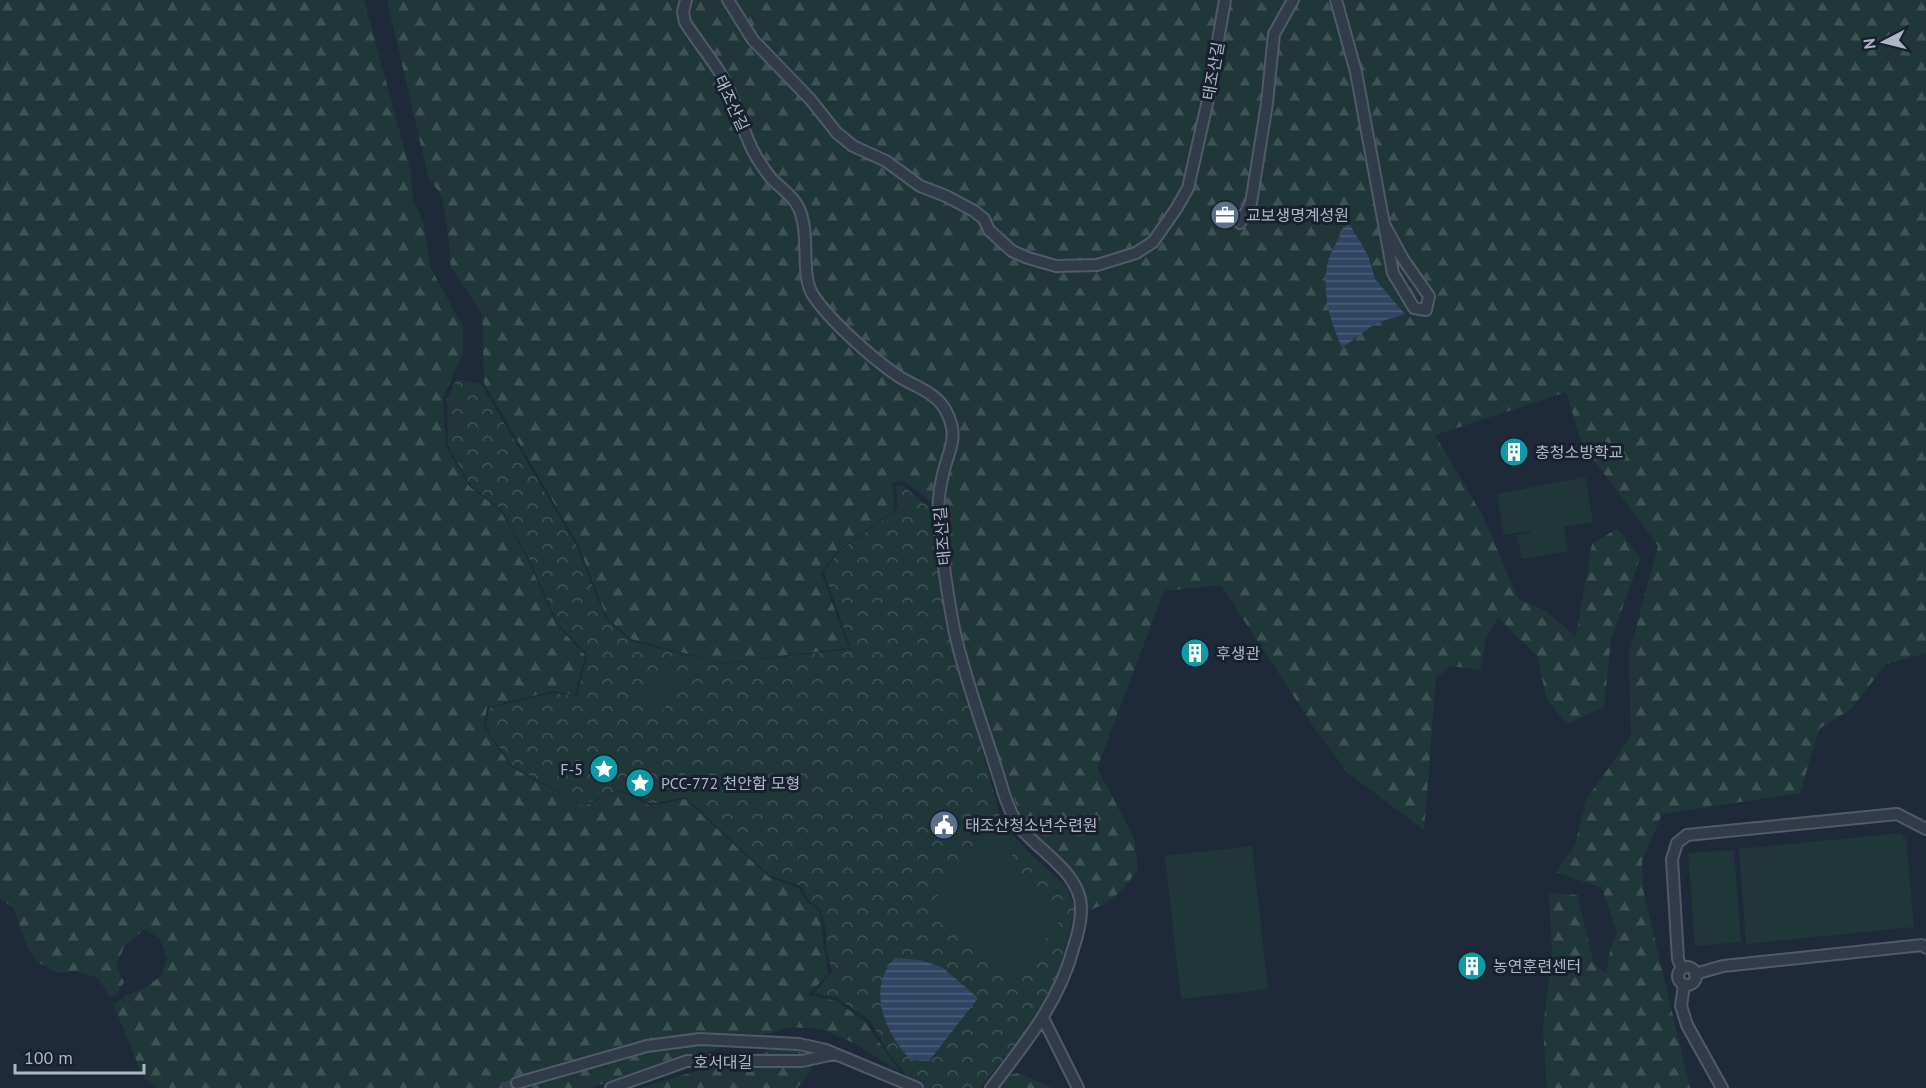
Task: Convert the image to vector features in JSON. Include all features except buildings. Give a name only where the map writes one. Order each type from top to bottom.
[{"type":"street","name":"태조산길","points":[[686,0],[683,12],[685,22],[726,81],[755,154],[771,178],[796,204],[805,235],[811,292],[862,346],[897,375],[938,398],[951,424],[954,437],[952,450],[944,468],[938,508],[943,561],[957,642],[975,706],[998,768],[1012,816],[1023,831],[1072,882],[1080,896],[1078,932],[1071,957],[1061,986],[1043,1018]]},
{"type":"street","name":"태조산길","points":[[728,0],[753,40],[810,99],[837,134],[853,146],[886,161],[920,186],[946,196],[974,211],[984,219],[989,230],[1012,251],[1056,266],[1097,265],[1136,253],[1153,242],[1176,209],[1188,188],[1205,114],[1225,0]]},
{"type":"street","points":[[1240,223],[1251,203],[1267,103],[1274,34],[1293,0]]},
{"type":"street","points":[[1336,0],[1356,72],[1393,273],[1414,308],[1426,310],[1429,296],[1402,259],[1384,224]]},
{"type":"street","points":[[1682,969],[1678,959],[1672,860],[1677,843],[1687,835],[1897,814],[1926,829]]},
{"type":"street","points":[[1695,974],[1724,966],[1922,945],[1926,948]]},
{"type":"street","points":[[1690,968],[1696,978],[1693,983],[1684,985],[1678,979],[1678,973],[1682,969],[1690,968]]},
{"type":"street","points":[[1684,985],[1681,1006],[1687,1025],[1722,1088]]},
{"type":"street","points":[[991,1088],[1043,1018],[1078,1088]]},
{"type":"street","points":[[517,1083],[647,1046],[700,1039],[799,1044],[838,1054],[917,1088]]},
{"type":"street","name":"호서대길","points":[[611,1088],[687,1061],[802,1061],[838,1054]]},
{"type":"green space","points":[[0,0],[364,0],[411,174],[413,201],[423,220],[430,267],[463,327],[463,353],[443,398],[446,447],[469,486],[500,510],[529,562],[556,624],[585,655],[575,695],[553,691],[487,707],[484,727],[511,767],[584,806],[619,791],[651,806],[685,799],[769,877],[799,889],[807,902],[819,910],[828,975],[807,995],[837,1001],[865,1022],[900,1072],[856,1044],[822,1029],[789,1027],[589,1088],[157,1088],[142,1075],[114,1005],[128,994],[143,989],[161,976],[167,958],[160,939],[145,929],[125,945],[116,965],[124,982],[116,994],[110,997],[98,978],[76,971],[59,973],[37,962],[26,944],[13,907],[0,899]]},
{"type":"green space","points":[[387,0],[1926,0],[1926,653],[1886,664],[1851,709],[1819,729],[1800,793],[1662,814],[1642,861],[1643,889],[1690,1088],[1547,1088],[1543,1029],[1552,951],[1549,893],[1577,895],[1594,964],[1606,974],[1610,951],[1617,933],[1602,888],[1556,872],[1575,846],[1586,800],[1631,736],[1629,654],[1658,546],[1582,444],[1566,392],[1435,435],[1484,518],[1518,599],[1546,611],[1576,637],[1592,544],[1618,528],[1640,558],[1611,640],[1604,707],[1567,724],[1547,700],[1537,656],[1498,618],[1486,637],[1480,670],[1451,666],[1436,678],[1424,830],[1348,773],[1315,729],[1221,585],[1164,591],[1097,768],[1134,838],[1138,869],[1116,895],[1088,911],[1087,900],[1075,878],[1022,819],[1002,769],[960,631],[943,511],[904,481],[892,483],[895,510],[836,552],[821,573],[849,648],[722,663],[631,639],[607,618],[578,544],[484,383],[482,314],[451,267],[442,197],[428,176]],"holes":[[[1348,223],[1368,254],[1375,279],[1405,314],[1376,323],[1342,348]]]},
{"type":"green space","points":[[457,379],[481,384],[576,545],[606,619],[631,641],[722,664],[851,649],[824,572],[838,552],[898,509],[896,486],[902,485],[931,509],[945,624],[1001,821],[1027,851],[1067,887],[1075,909],[1055,989],[1037,1018],[980,1088],[917,1088],[889,1054],[870,1020],[836,997],[814,993],[832,972],[821,910],[809,900],[801,886],[769,875],[685,797],[652,804],[619,790],[583,805],[512,766],[486,727],[489,708],[553,693],[577,696],[587,654],[557,623],[530,561],[501,509],[470,485],[448,446],[447,399]]},
{"type":"green space","points":[[1585,477],[1593,522],[1564,527],[1568,551],[1522,559],[1517,535],[1530,533],[1530,531],[1504,535],[1497,494]]},
{"type":"green space","points":[[668,671],[685,685],[662,711],[645,696]]},
{"type":"green space","points":[[984,815],[1021,843],[1007,862],[970,834]]},
{"type":"green space","points":[[1901,833],[1906,839],[1914,927],[1746,944],[1739,849]]},
{"type":"green space","points":[[978,842],[1067,912],[1016,977],[929,907]]},
{"type":"green space","points":[[1252,846],[1268,989],[1181,999],[1165,856]]},
{"type":"green space","points":[[1734,850],[1741,942],[1695,946],[1688,853]]},
{"type":"green space","points":[[792,1045],[809,1047],[812,1060],[809,1074],[797,1088],[641,1088],[742,1057]]},
{"type":"green space","points":[[1019,1073],[1052,1088],[998,1088],[1008,1075]]},
{"type":"water","points":[[1348,222],[1368,255],[1375,279],[1405,314],[1376,323],[1342,348],[1330,316],[1326,295],[1326,272],[1330,256]]},
{"type":"water","points":[[895,958],[920,960],[942,967],[978,998],[929,1061],[911,1060],[894,1038],[882,1011],[881,983],[886,970]]},
{"type":"tunnel","points":[[502,1088],[517,1083]]},
{"type":"place","name":"교보생명계성원","points":[[1225,215]]},
{"type":"place","name":"충청소방학교","points":[[1514,452]]},
{"type":"place","name":"후생관","points":[[1195,653]]},
{"type":"place","name":"F-5","points":[[604,769]]},
{"type":"place","name":"PCC-772 천안함 모형","points":[[640,783]]},
{"type":"place","name":"태조산청소년수련원","points":[[944,825]]},
{"type":"place","name":"농연훈련센터","points":[[1472,966]]}]
